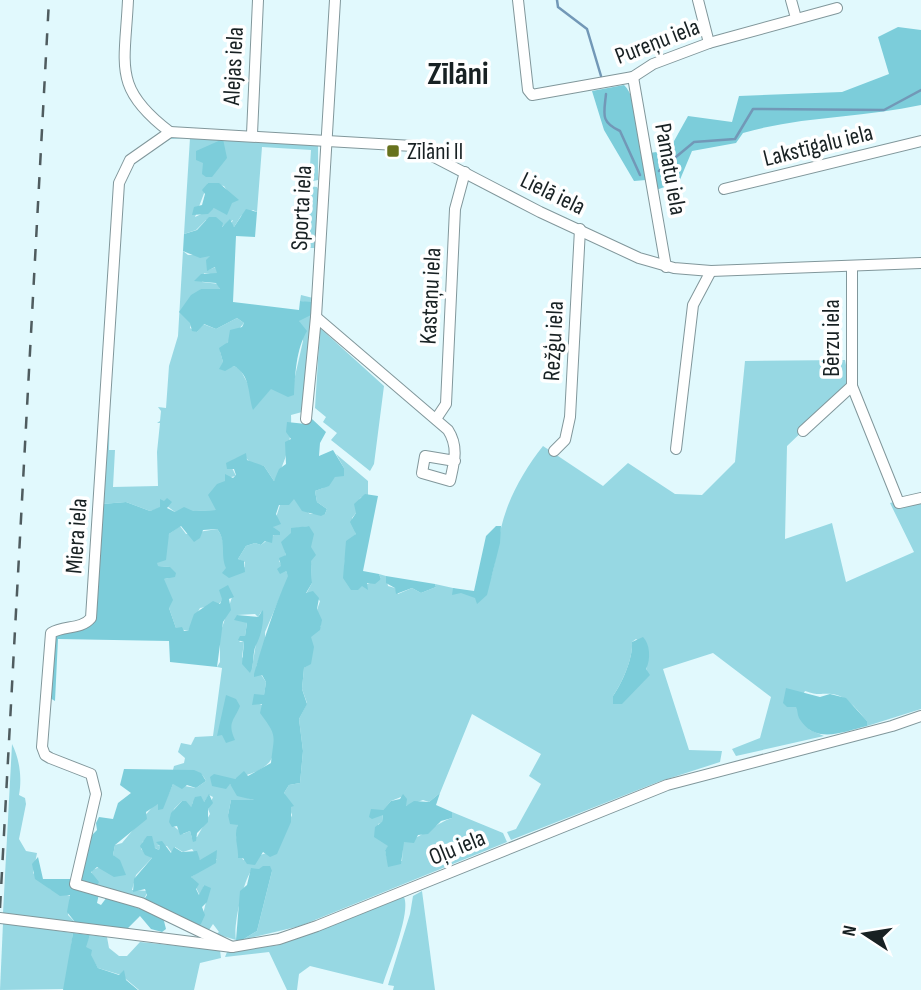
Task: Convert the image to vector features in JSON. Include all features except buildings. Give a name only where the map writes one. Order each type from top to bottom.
[{"type":"street","points":[[128,0],[125,69],[127,87],[144,111],[170,132]]},
{"type":"street","name":"Alejas iela","points":[[252,134],[258,0]]},
{"type":"street","name":"Sporta iela","points":[[306,419],[316,317],[335,0]]},
{"type":"street","name":"Pureņu iela","points":[[518,0],[528,90],[532,96],[634,77],[653,64],[709,43],[836,8]]},
{"type":"street","points":[[698,0],[709,43]]},
{"type":"street","points":[[791,0],[796,18]]},
{"type":"street","name":"Pamatu iela","points":[[634,77],[666,267]]},
{"type":"street","name":"Lielā iela","points":[[170,132],[381,142],[421,148],[639,258],[666,267],[712,271],[921,263]]},
{"type":"street","name":"Miera iela","points":[[170,132],[130,160],[119,183],[91,618],[79,626],[59,628],[51,633],[42,747],[45,755],[91,774],[96,794],[75,884],[141,903],[232,947]]},
{"type":"street","name":"Lakstīgalu iela","points":[[724,189],[921,141]]},
{"type":"street","name":"Kastaņu iela","points":[[436,419],[446,404],[455,209],[465,172]]},
{"type":"street","name":"Režģu iela","points":[[554,451],[565,440],[570,417],[580,229]]},
{"type":"street","name":"Bērzu iela","points":[[852,266],[852,386],[899,503],[921,498]]},
{"type":"street","points":[[676,449],[693,305],[712,271]]},
{"type":"street","points":[[316,317],[436,419],[453,440],[455,461]]},
{"type":"street","points":[[803,431],[852,386]]},
{"type":"street","name":"Oļu iela","points":[[0,918],[232,947],[279,939],[667,785],[921,716]]},
{"type":"shaded area","points":[[898,27],[921,30],[921,105],[787,123],[743,133],[736,143],[692,151],[679,182],[656,190],[650,153],[669,150],[688,116],[732,122],[739,96],[842,92],[889,74],[878,37]]},
{"type":"shaded area","points":[[624,85],[637,115],[646,180],[634,181],[604,130],[592,91]]},
{"type":"shaded area","points":[[175,136],[318,144],[318,180],[309,182],[311,150],[262,147],[257,212],[253,210],[241,216],[234,227],[231,224],[233,220],[221,227],[206,220],[196,230],[184,234],[190,138],[170,139]],"holes":[[[208,183],[224,186],[230,195],[230,208],[214,208],[195,217]]]},
{"type":"shaded area","points":[[223,139],[227,158],[212,177],[206,177],[202,174],[203,163],[196,160],[196,151]]},
{"type":"shaded area","points":[[208,183],[219,183],[239,200],[232,203],[227,215],[214,208],[208,214],[192,215],[194,207],[202,205],[205,194],[202,190]]},
{"type":"shaded area","points":[[308,186],[317,187],[319,191],[316,248],[304,248]]},
{"type":"shaded area","points":[[246,209],[257,212],[255,237],[236,236],[233,302],[299,310],[300,301],[314,305],[311,315],[299,321],[307,331],[298,354],[294,395],[288,397],[271,389],[253,410],[246,380],[239,370],[234,366],[225,371],[219,369],[223,362],[219,348],[228,342],[230,330],[242,327],[244,323],[237,318],[216,329],[204,324],[197,332],[192,331],[190,323],[179,312],[191,295],[201,289],[220,289],[216,283],[194,281],[201,274],[217,273],[215,267],[207,271],[206,260],[210,256],[200,258],[183,251],[184,234],[197,230],[209,217],[216,217],[223,223],[222,227],[230,219],[234,227]]},
{"type":"shaded area","points":[[183,251],[188,255],[211,255],[208,270],[216,267],[218,275],[204,273],[202,282],[219,284],[220,290],[201,289],[190,328],[197,332],[203,324],[216,329],[237,318],[244,323],[220,351],[228,368],[234,366],[240,369],[258,403],[271,388],[293,385],[303,341],[299,321],[305,302],[300,301],[301,295],[313,298],[302,412],[291,415],[288,447],[283,465],[274,481],[264,466],[252,464],[246,458],[234,459],[232,468],[236,476],[226,478],[216,510],[175,512],[167,506],[150,511],[126,502],[102,504],[110,399],[109,450],[115,450],[113,487],[158,486],[160,423],[157,423],[160,421],[161,411],[158,407],[166,408],[169,366],[178,336]]},
{"type":"shaded area","points":[[320,328],[384,386],[374,464],[370,471],[331,440],[337,433],[323,422],[326,417],[315,408]]},
{"type":"shaded area","points":[[845,360],[850,386],[787,446],[785,539],[832,523],[846,582],[914,552],[890,503],[921,495],[921,709],[867,726],[867,721],[852,704],[838,695],[805,691],[796,706],[810,730],[824,736],[736,756],[732,749],[760,738],[771,697],[713,653],[663,669],[689,750],[722,751],[720,762],[658,782],[511,840],[507,832],[516,829],[541,784],[529,776],[541,754],[472,714],[440,793],[429,802],[423,800],[406,806],[401,797],[391,801],[378,816],[383,814],[382,823],[378,824],[379,839],[389,846],[385,850],[388,862],[402,861],[403,842],[452,818],[452,812],[503,833],[507,842],[300,926],[242,940],[257,931],[272,871],[251,871],[239,904],[236,940],[216,934],[219,932],[213,924],[209,930],[200,926],[208,894],[204,885],[200,896],[191,877],[217,859],[200,860],[192,849],[183,852],[175,847],[172,853],[167,846],[157,845],[160,846],[159,850],[143,841],[141,849],[152,858],[136,875],[132,890],[148,891],[143,901],[96,887],[91,870],[101,867],[112,874],[123,870],[113,855],[115,845],[122,843],[154,805],[165,802],[173,784],[196,788],[206,781],[196,772],[173,770],[174,766],[184,763],[185,758],[178,752],[181,743],[191,745],[195,737],[213,736],[222,668],[217,667],[220,662],[220,634],[232,597],[223,599],[218,605],[200,608],[188,631],[176,628],[164,582],[164,579],[169,578],[170,567],[157,566],[169,534],[180,526],[186,534],[217,529],[223,540],[226,563],[232,575],[245,567],[245,562],[238,559],[246,546],[255,543],[261,545],[275,534],[273,527],[280,505],[294,498],[310,514],[325,514],[327,509],[317,502],[315,491],[323,488],[344,468],[336,454],[368,481],[368,495],[360,498],[352,518],[356,534],[346,554],[346,576],[353,589],[381,579],[379,574],[386,576],[388,586],[395,588],[398,594],[412,588],[421,593],[436,587],[435,584],[480,599],[492,574],[501,528],[512,495],[543,446],[603,486],[628,463],[675,494],[702,495],[735,462],[745,361]],"holes":[[[309,526],[312,583],[306,594],[311,593],[320,601],[317,610],[321,626],[311,636],[311,663],[304,668],[302,689],[307,703],[299,719],[303,751],[300,783],[289,785],[284,793],[292,815],[277,850],[243,860],[236,836],[238,825],[228,815],[231,800],[254,800],[242,796],[230,784],[220,786],[265,767],[275,751],[274,730],[262,705],[257,703],[264,696],[266,682],[256,667],[265,642],[265,632],[289,576],[279,561],[286,555],[283,544],[297,528]],[[261,612],[252,668],[242,657],[244,642],[239,642],[245,636],[247,623],[237,615],[255,614],[258,617]],[[636,639],[647,647],[646,677],[622,703],[613,704],[613,696],[629,663],[632,642]],[[209,795],[213,797],[208,809],[210,814],[197,837],[192,838],[190,831],[183,834],[170,823],[174,809],[182,801],[191,808],[193,802],[204,802]]]},
{"type":"shaded area","points":[[312,419],[326,432],[320,443],[319,456],[333,450],[344,468],[344,476],[335,477],[329,486],[315,491],[317,502],[327,509],[325,514],[321,516],[302,511],[294,499],[289,505],[279,505],[276,514],[281,524],[273,527],[280,535],[273,535],[272,543],[265,541],[261,545],[255,543],[246,546],[238,559],[244,561],[245,572],[229,578],[222,573],[226,568],[222,538],[217,529],[203,530],[200,538],[194,542],[181,526],[169,534],[166,560],[157,563],[158,566],[170,567],[176,573],[175,577],[164,579],[173,600],[169,608],[176,628],[182,627],[184,631],[188,631],[194,614],[213,601],[220,604],[222,599],[219,590],[228,585],[234,597],[229,599],[231,610],[223,622],[217,667],[170,662],[169,641],[58,639],[55,701],[50,698],[54,635],[86,627],[102,504],[126,502],[150,511],[160,507],[160,499],[164,501],[167,498],[172,502],[167,508],[175,512],[184,507],[193,511],[216,510],[208,495],[217,484],[225,481],[225,474],[233,478],[236,475],[234,469],[227,469],[226,463],[246,453],[247,460],[264,466],[274,481],[279,469],[286,464],[285,442],[291,439],[286,432],[287,422],[306,424]]},
{"type":"shaded area","points":[[365,494],[378,496],[363,571],[379,574],[381,579],[375,584],[367,583],[368,590],[362,586],[358,590],[351,590],[343,578],[346,541],[356,534],[350,522],[356,513],[354,504]]},
{"type":"shaded area","points":[[309,526],[314,534],[311,547],[316,555],[311,561],[312,583],[306,593],[313,591],[319,598],[317,609],[322,620],[320,630],[311,637],[314,647],[311,664],[304,668],[302,689],[307,704],[299,719],[303,751],[300,783],[289,785],[284,793],[294,806],[291,807],[291,822],[277,854],[270,857],[263,852],[255,865],[247,864],[243,858],[238,858],[238,825],[230,824],[228,815],[231,800],[254,800],[237,796],[230,784],[226,789],[212,786],[210,777],[214,774],[235,779],[244,771],[248,776],[271,763],[274,741],[272,732],[260,713],[262,704],[252,705],[254,694],[264,695],[266,682],[262,675],[254,677],[254,674],[288,576],[286,571],[280,574],[277,569],[281,566],[279,558],[286,555],[281,542],[291,533],[291,528]]},
{"type":"shaded area","points":[[496,526],[501,526],[500,543],[487,595],[477,604],[475,598],[461,593],[452,595],[453,588],[474,591],[486,536]]},
{"type":"shaded area","points":[[386,576],[435,584],[436,587],[421,593],[412,588],[396,594],[395,588],[386,583]]},
{"type":"shaded area","points":[[263,610],[262,629],[250,673],[242,664],[244,642],[238,640],[240,636],[245,636],[247,623],[234,620],[237,615],[258,617]]},
{"type":"shaded area","points":[[643,637],[649,652],[646,669],[650,675],[622,704],[613,704],[613,696],[629,663],[632,642]]},
{"type":"shaded area","points":[[786,688],[820,697],[830,694],[846,698],[867,721],[867,726],[830,734],[813,731],[799,718],[796,707],[787,707],[783,703]]},
{"type":"shaded area","points":[[226,695],[236,699],[240,706],[231,725],[235,740],[226,743],[222,735],[217,736]]},
{"type":"shaded area","points":[[12,744],[20,770],[19,795],[25,798],[26,804],[19,839],[26,851],[37,853],[33,873],[50,889],[70,896],[68,915],[75,922],[3,913]]},
{"type":"shaded area","points":[[124,769],[194,770],[201,773],[206,781],[196,788],[187,785],[182,789],[173,784],[163,809],[158,810],[158,804],[146,812],[147,819],[115,845],[113,855],[120,860],[126,875],[114,877],[97,867],[91,872],[99,882],[96,887],[81,880],[91,836],[97,830],[99,817],[113,819],[118,803],[131,793],[120,785]]},
{"type":"shaded area","points":[[440,793],[436,805],[452,812],[452,818],[441,821],[428,834],[418,835],[414,843],[404,842],[401,864],[388,867],[385,850],[388,846],[374,837],[375,827],[382,822],[383,815],[372,819],[369,817],[371,809],[383,810],[403,794],[407,799],[406,806],[414,801],[429,802]]},
{"type":"shaded area","points":[[209,794],[213,803],[208,809],[208,822],[197,833],[196,841],[193,842],[190,831],[180,835],[177,826],[172,827],[169,822],[171,813],[182,801],[186,801],[191,807],[195,797],[201,796],[204,802]]},
{"type":"shaded area","points":[[147,836],[152,836],[155,848],[159,850],[160,846],[156,842],[162,841],[171,853],[174,847],[182,852],[197,851],[200,860],[217,850],[216,863],[191,877],[199,884],[196,889],[199,895],[204,885],[211,888],[207,902],[202,907],[205,915],[200,926],[143,901],[147,895],[145,889],[133,892],[134,879],[152,858],[145,855],[140,846]]},
{"type":"shaded area","points":[[38,857],[43,879],[72,879],[73,883],[99,894],[97,903],[101,905],[107,897],[163,917],[166,929],[162,932],[151,929],[140,916],[127,929],[75,922],[67,912],[70,895],[60,896],[35,879],[32,864]]},
{"type":"shaded area","points":[[270,866],[272,871],[257,931],[242,940],[236,940],[240,891],[247,885],[251,868],[259,869]]},
{"type":"shaded area","points":[[422,891],[435,990],[393,990],[394,986],[388,985],[413,896]]},
{"type":"shaded area","points":[[404,897],[405,915],[383,984],[310,966],[299,974],[297,990],[287,990],[269,952],[225,957],[227,952],[279,945]]},
{"type":"shaded area","points":[[3,923],[73,933],[65,989],[0,990]]},
{"type":"shaded area","points":[[73,933],[90,935],[86,947],[92,950],[91,955],[98,968],[119,975],[124,970],[126,980],[138,990],[63,990]]},
{"type":"shaded area","points":[[90,935],[107,937],[109,948],[119,956],[127,956],[140,942],[220,950],[221,958],[200,963],[194,990],[139,990],[121,975],[98,968],[85,947]]},
{"type":"waterway","points":[[557,0],[558,7],[587,29],[601,76]]},
{"type":"waterway","points":[[659,171],[694,142],[735,139],[753,109],[884,110],[921,90]]},
{"type":"waterway","points":[[606,94],[606,121],[620,131],[640,175]]},
{"type":"railway","points":[[0,908],[49,0]]},
{"type":"place","name":"Zīlāni II","points":[[393,151]]},
{"type":"district","name":"Zīlāni","points":[[458,73]]}]
